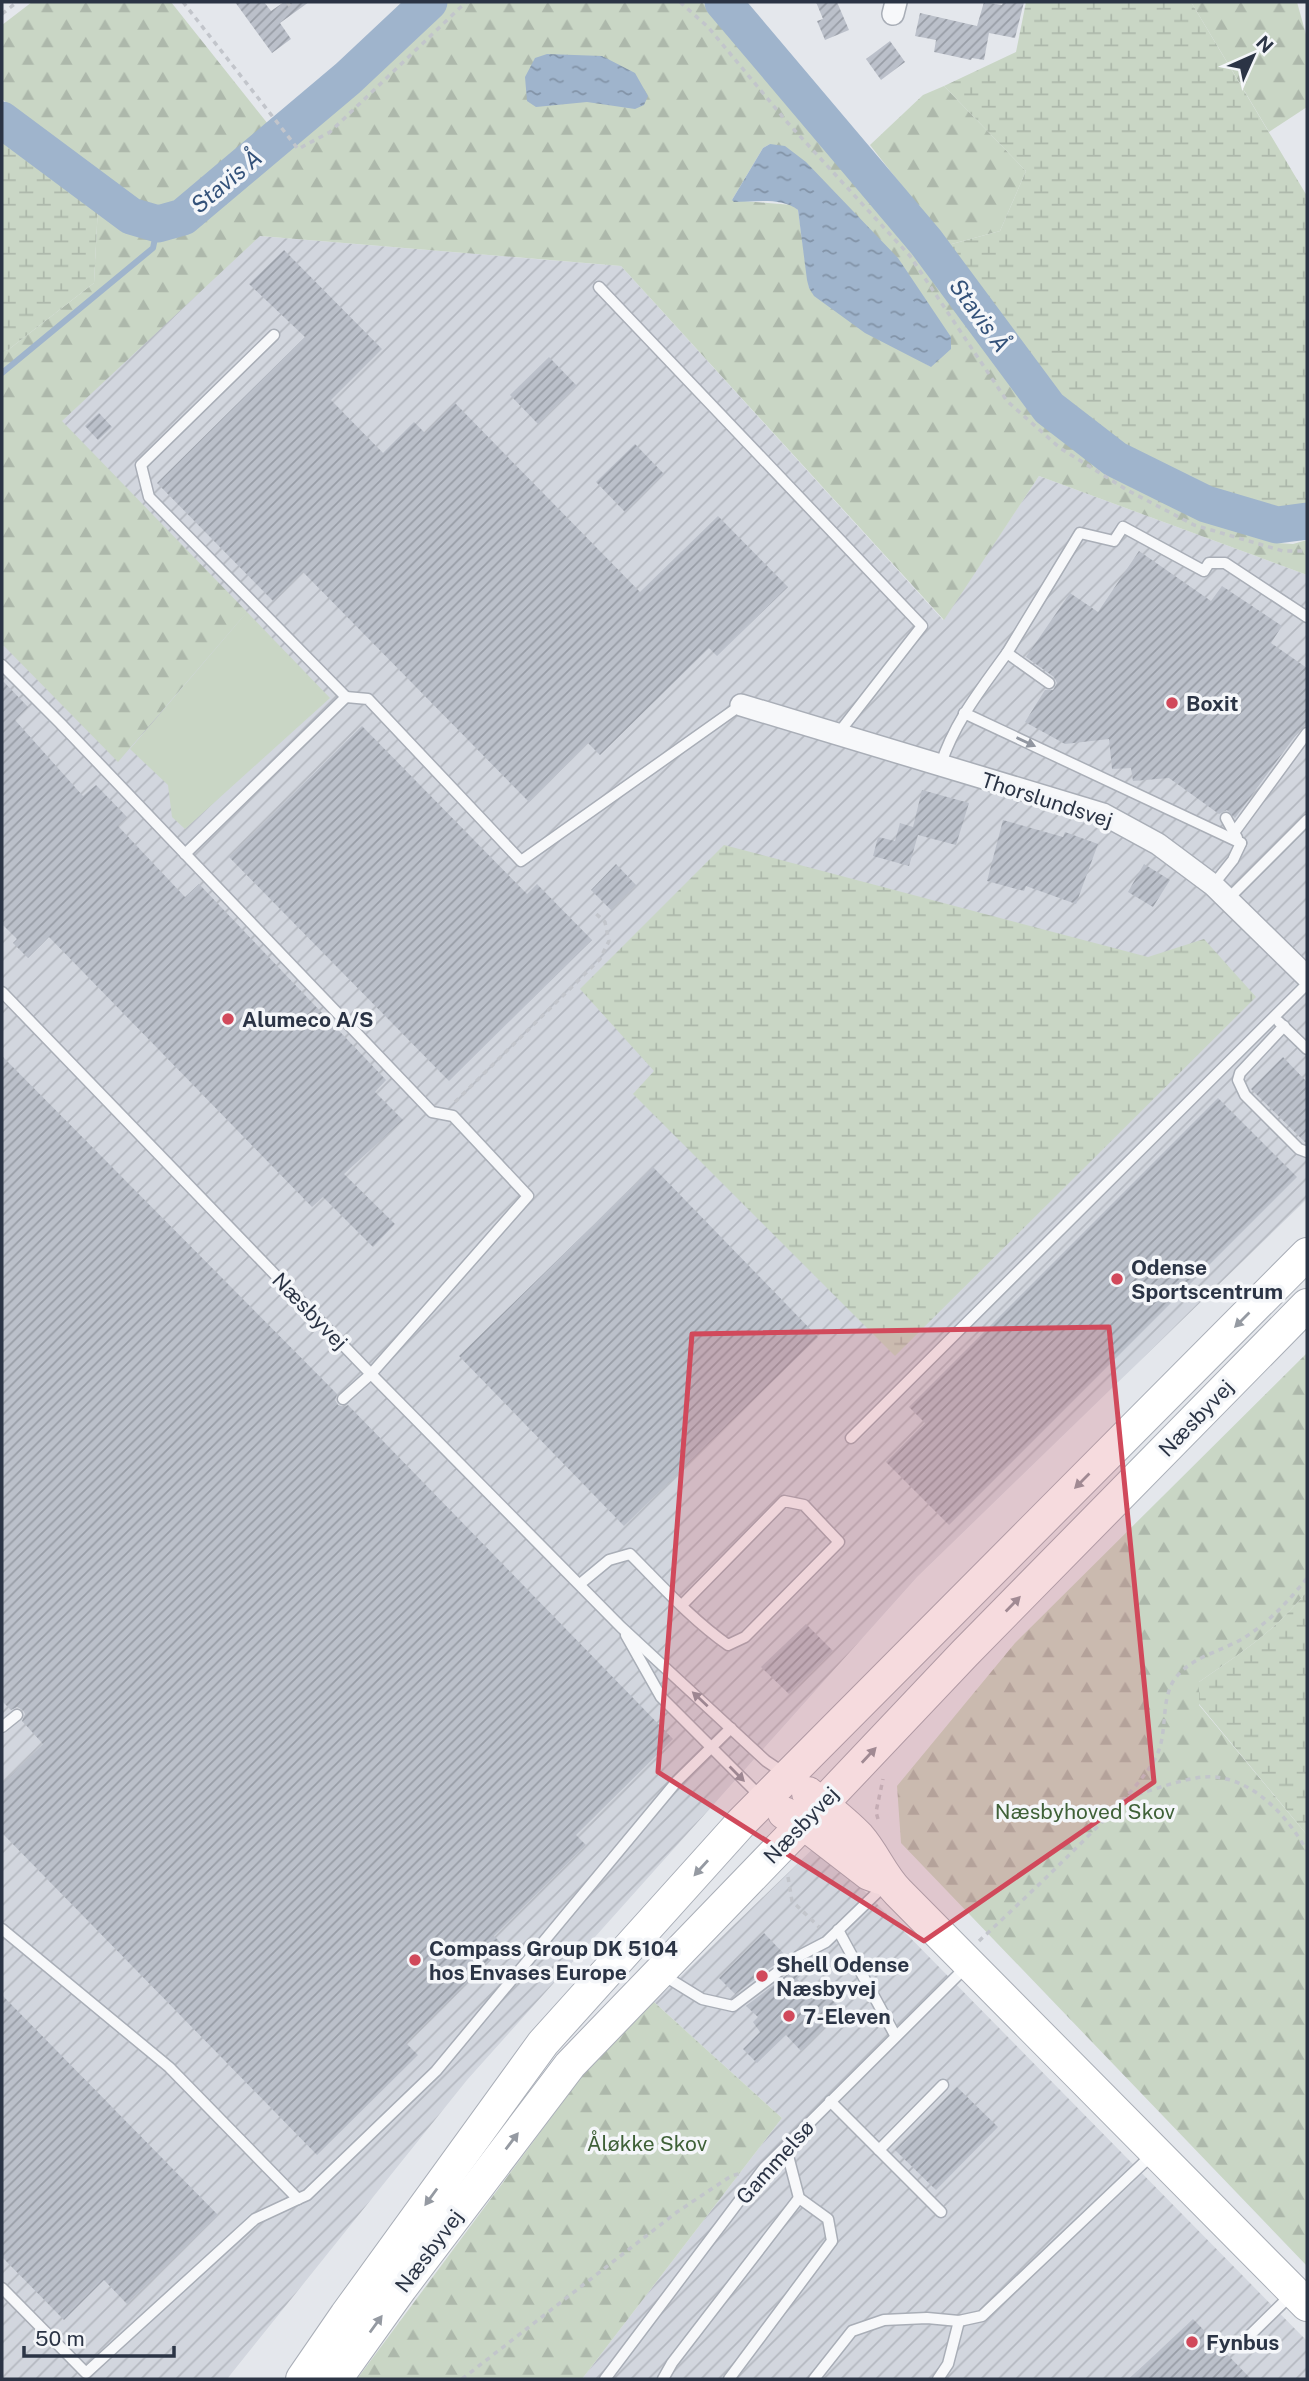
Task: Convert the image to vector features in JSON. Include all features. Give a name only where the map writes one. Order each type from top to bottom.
[{"type":"street","name":"Thorslundsvej","points":[[741,705],[1102,814],[1158,844],[1221,892],[1307,976]]},
{"type":"street","name":"Næsbyvej","points":[[336,2379],[401,2288],[570,2065],[658,1972],[793,1801],[962,1601],[1307,1254]]},
{"type":"street","name":"Næsbyvej","points":[[302,2379],[543,2043],[741,1823],[793,1801],[885,1738],[1307,1305]]},
{"type":"street","points":[[793,1801],[869,1874],[888,1881],[1301,2299]]},
{"type":"lane","points":[[599,287],[922,626],[837,735]]},
{"type":"lane","points":[[274,335],[141,465],[149,497],[346,697],[368,699],[521,861],[741,705]]},
{"type":"lane","points":[[940,767],[947,745],[964,713],[1007,653],[1080,533],[1114,541],[1123,527],[1204,571],[1209,563],[1225,563],[1307,617]]},
{"type":"lane","points":[[1007,653],[1049,683]]},
{"type":"lane","points":[[2,665],[432,1112],[453,1116],[528,1196],[371,1374],[343,1399]]},
{"type":"lane","points":[[185,854],[346,697]]},
{"type":"lane","points":[[964,713],[1237,839]]},
{"type":"lane","points":[[1221,892],[1233,860],[1237,839],[1307,733]]},
{"type":"lane","points":[[1226,818],[1237,839]]},
{"type":"lane","points":[[1221,892],[1307,820]]},
{"type":"lane","points":[[851,1438],[1307,984]]},
{"type":"lane","name":"Næsbyvej","points":[[2,992],[371,1374],[621,1627],[766,1761],[793,1801]]},
{"type":"lane","points":[[1275,1017],[1307,1049]]},
{"type":"lane","points":[[1284,1026],[1240,1073],[1238,1080],[1245,1095],[1298,1149],[1307,1152]]},
{"type":"lane","points":[[580,1584],[609,1560],[630,1553],[682,1605],[709,1632],[727,1644],[745,1637],[839,1542],[804,1504],[784,1501],[682,1605]]},
{"type":"lane","name":"Næsbyvej","points":[[621,1627],[661,1697],[712,1747],[793,1801]]},
{"type":"lane","points":[[2,1727],[16,1715]]},
{"type":"lane","points":[[2,2288],[86,2373],[255,2219],[307,2195],[436,2071],[677,1782],[731,1728]]},
{"type":"lane","points":[[658,1972],[702,1999],[733,2007],[799,1956],[826,1942],[888,1881]]},
{"type":"lane","points":[[2,1929],[169,2067],[298,2199]]},
{"type":"lane","points":[[838,1930],[895,2035]]},
{"type":"lane","name":"Gammelsø","points":[[605,2379],[764,2168],[969,1964]]},
{"type":"lane","points":[[879,2150],[943,2085]]},
{"type":"lane","points":[[830,2101],[941,2212]]},
{"type":"lane","points":[[729,2379],[832,2241],[828,2219],[799,2198],[786,2148]]},
{"type":"lane","points":[[814,2379],[852,2331],[884,2320],[927,2318],[959,2321],[982,2316],[1156,2152]]},
{"type":"lane","points":[[663,2379],[672,2363],[799,2198]]},
{"type":"lane","points":[[1242,2343],[1301,2299]]},
{"type":"lane","points":[[938,2379],[948,2364],[959,2321]]},
{"type":"path","points":[[2,14],[17,2]]},
{"type":"path","points":[[183,2],[298,149],[330,132],[466,2]]},
{"type":"path","points":[[287,2],[292,9]]},
{"type":"path","points":[[680,2],[708,27],[787,122],[910,256],[1007,401],[1060,448],[1127,490],[1194,525],[1283,551],[1307,551]]},
{"type":"path","points":[[443,1114],[600,959],[609,941],[605,922],[593,911]]},
{"type":"path","points":[[969,1964],[975,1945],[1059,1866],[1126,1797],[1156,1756],[1165,1724],[1168,1690],[1177,1676],[1187,1666],[1244,1638],[1289,1601],[1307,1578]]},
{"type":"path","points":[[880,1825],[876,1812],[885,1769],[885,1738]]},
{"type":"path","points":[[1126,1797],[1198,1777],[1227,1778],[1252,1790],[1282,1815],[1307,1852]]},
{"type":"path","points":[[462,2379],[677,2212],[731,2176],[764,2168]]},
{"type":"highlighted area","points":[[1109,1327],[1154,1782],[924,1941],[658,1772],[692,1334]]},
{"type":"shaded area","points":[[259,236],[621,266],[943,620],[1039,476],[1307,575],[1307,1199],[917,1577],[467,2080],[227,2379],[2,2379],[2,476]]},
{"type":"shaded area","points":[[818,1844],[1307,2341],[1307,2379],[582,2379],[782,2118],[654,2002]]},
{"type":"green space","points":[[32,2],[171,2],[268,124],[186,201],[163,210],[138,206],[2,99],[2,25]]},
{"type":"green space","points":[[440,2],[702,2],[734,34],[936,272],[1024,404],[1064,437],[1194,511],[1277,543],[1293,544],[1307,540],[1307,575],[1039,476],[944,620],[621,266],[260,236],[62,421],[247,612],[118,762],[2,644],[2,352],[94,283],[98,206],[147,237],[166,240],[261,168]],"holes":[[[770,144],[931,367],[809,288],[798,210],[792,205],[732,200],[763,148]]]},
{"type":"green space","points":[[1026,2],[1191,2],[1307,196],[1307,509],[1287,513],[1233,500],[1165,469],[1097,430],[1050,388],[948,245],[1000,231],[1026,171],[944,86],[1016,52]]},
{"type":"green space","points":[[1191,2],[1297,2],[1307,38],[1307,107],[1269,132]]},
{"type":"green space","points":[[944,86],[1026,171],[1000,231],[948,245],[870,145],[923,95]]},
{"type":"green space","points":[[2,138],[98,206],[94,283],[2,352]]},
{"type":"green space","points":[[247,612],[330,698],[185,829],[172,817],[168,785],[130,749]]},
{"type":"green space","points":[[724,845],[1148,957],[1204,939],[1256,997],[895,1356],[633,1094],[654,1071],[580,989]]},
{"type":"green space","name":"Næsbyhoved Skov","points":[[1307,1353],[1307,1591],[1270,1629],[1199,1682],[1199,1705],[1307,1835],[1307,2266],[901,1843],[897,1786],[1015,1643]]},
{"type":"green space","points":[[1307,1591],[1307,1835],[1199,1704],[1199,1682],[1270,1629]]},
{"type":"green space","name":"Åløkke Skov","points":[[654,2002],[782,2118],[582,2379],[357,2379],[582,2076]]},
{"type":"water","points":[[547,54],[602,56],[635,73],[648,96],[644,105],[635,109],[587,102],[536,107],[527,101],[525,77],[535,58]]},
{"type":"water","points":[[770,144],[785,146],[806,162],[898,258],[951,337],[951,349],[931,367],[865,333],[814,296],[807,280],[798,210],[784,203],[732,200],[763,148]]},
{"type":"building","points":[[235,2],[264,2],[271,11],[284,2],[309,2],[280,23],[291,39],[272,53]]},
{"type":"building","points":[[816,2],[837,2],[849,30],[825,40],[817,21],[823,19]]},
{"type":"building","points":[[984,2],[1002,5],[1003,2],[1024,2],[1015,38],[989,33],[984,60],[934,52],[936,40],[915,36],[920,13],[977,26]]},
{"type":"building","points":[[890,41],[905,62],[881,80],[866,59]]},
{"type":"building","points":[[284,250],[382,349],[331,400],[383,453],[414,422],[425,433],[455,403],[640,592],[718,516],[788,587],[717,656],[709,648],[600,755],[588,743],[529,802],[303,572],[273,601],[157,483],[305,337],[249,284]]},
{"type":"building","points":[[549,357],[577,386],[538,424],[510,395]]},
{"type":"building","points":[[99,413],[112,427],[98,440],[85,426]]},
{"type":"building","points":[[635,444],[664,474],[625,512],[596,482]]},
{"type":"building","name":"Boxit","points":[[1139,551],[1211,601],[1222,586],[1282,626],[1271,643],[1307,668],[1307,724],[1301,728],[1235,818],[1227,810],[1219,814],[1169,778],[1133,781],[1131,768],[1112,769],[1109,739],[1065,744],[1025,722],[1045,690],[1053,690],[1057,683],[1054,677],[1026,657],[1070,593],[1098,612]]},
{"type":"building","name":"Alumeco A/S","points":[[2,680],[28,707],[15,720],[83,796],[96,785],[127,817],[118,826],[185,897],[199,884],[386,1080],[375,1092],[403,1120],[344,1174],[395,1224],[373,1247],[323,1197],[312,1207],[49,937],[28,958],[13,943],[17,939],[2,924]]},
{"type":"building","points":[[362,726],[527,894],[537,884],[592,940],[449,1081],[229,857]]},
{"type":"building","points":[[922,790],[969,803],[956,845],[918,835],[909,866],[873,856],[878,837],[895,841],[900,823],[913,827]]},
{"type":"building","points":[[1003,820],[1063,837],[1065,832],[1098,844],[1076,904],[1026,886],[1024,891],[987,881]]},
{"type":"building","points":[[616,864],[636,885],[611,910],[591,890]]},
{"type":"building","points":[[1144,864],[1170,880],[1153,907],[1128,892]]},
{"type":"building","points":[[2,1056],[337,1394],[335,1400],[338,1405],[348,1405],[673,1739],[576,1835],[586,1845],[494,1936],[504,1946],[406,2043],[418,2055],[317,2155],[2,1833],[2,1784],[43,1744],[22,1721],[25,1714],[23,1710],[17,1707],[11,1710],[2,1701]]},
{"type":"building","points":[[1283,1057],[1307,1082],[1307,1144],[1251,1089]]},
{"type":"building","points":[[1218,1098],[1297,1177],[949,1525],[886,1462],[925,1423],[909,1407]]},
{"type":"building","points":[[653,1167],[818,1337],[624,1526],[459,1356]]},
{"type":"building","points":[[806,1624],[833,1651],[789,1694],[761,1667]]},
{"type":"building","points":[[764,1933],[786,1956],[735,1994],[719,1978]]},
{"type":"building","points":[[797,1967],[803,1973],[797,1979],[819,2000],[826,1994],[837,2005],[826,2015],[831,2021],[801,2051],[786,2035],[757,2063],[743,2049],[760,2032],[753,2022],[758,2017],[746,2006]]},
{"type":"building","points":[[2,1995],[218,2215],[127,2304],[104,2280],[64,2320],[2,2257]]},
{"type":"building","points":[[957,2087],[998,2127],[936,2190],[895,2150]]},
{"type":"building","name":"Fynbus","points":[[1193,2319],[1251,2379],[1129,2379]]},
{"type":"waterway","name":"Stavis Å","points":[[2,120],[131,216],[158,224],[183,217],[348,78],[429,2]]},
{"type":"waterway","name":"Stavis Å","points":[[723,2],[926,242],[1049,408],[1115,459],[1206,504],[1277,525],[1307,521]]},
{"type":"waterway","points":[[2,373],[153,248],[158,224]]},
{"type":"place","name":"Boxit","points":[[1172,703]]},
{"type":"place","name":"Alumeco A/S","points":[[228,1019]]},
{"type":"place","name":"Odense Sportscentrum","points":[[1117,1279]]},
{"type":"place","name":"Compass Group DK 5104 hos Envases Europe","points":[[415,1960]]},
{"type":"place","name":"Shell Odense Næsbyvej","points":[[762,1976]]},
{"type":"place","name":"7-Eleven","points":[[789,2016]]},
{"type":"place","name":"Fynbus","points":[[1192,2342]]}]
